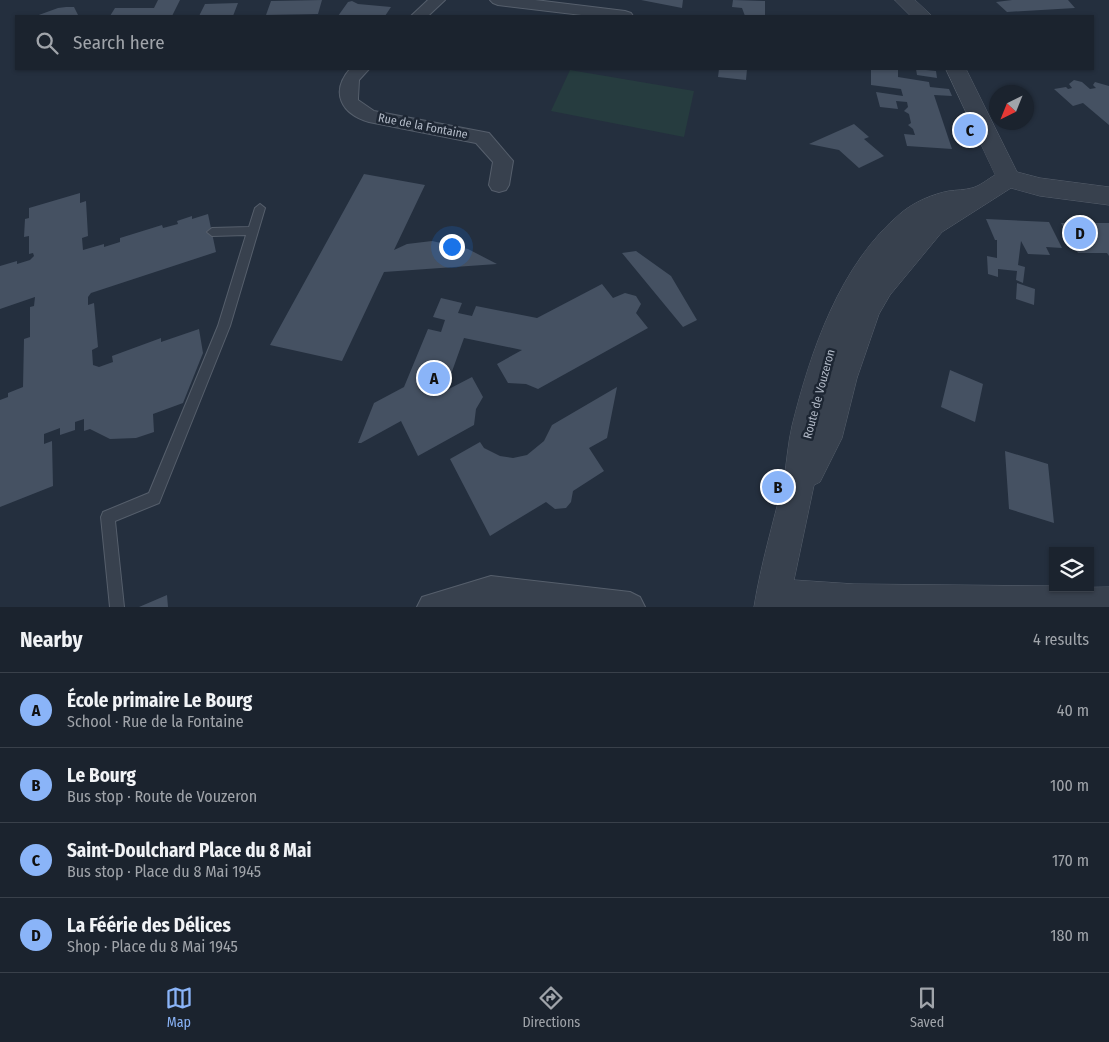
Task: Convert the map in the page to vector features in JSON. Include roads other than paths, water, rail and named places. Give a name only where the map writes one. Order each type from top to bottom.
[{"type":"street","points":[[420,15],[437,0]]},
{"type":"street","points":[[498,0],[617,15]]},
{"type":"street","points":[[904,0],[921,15]]},
{"type":"street","name":"Rue de la Fontaine","points":[[359,70],[351,76],[347,90],[350,103],[369,116],[482,138],[503,160],[499,185]]},
{"type":"street","points":[[956,70],[1008,178],[1040,187],[1109,196]]},
{"type":"street","name":"Route de Vouzeron","points":[[772,602],[792,514],[808,425],[829,353],[851,296],[871,283],[933,225],[1008,178]]},
{"type":"street","points":[[432,607],[491,591],[630,607]]},
{"type":"street","points":[[772,602],[1109,605]]},
{"type":"lane","points":[[117,607],[108,517],[154,498],[224,326],[260,208]]},
{"type":"lane","points":[[212,232],[253,231]]},
{"type":"place","name":"Saint-Doulchard Place du 8 Mai","points":[[970,130]]},
{"type":"place","name":"La Féérie des Délices","points":[[1080,233]]},
{"type":"place","name":"École primaire Le Bourg","points":[[434,378]]},
{"type":"place","name":"Le Bourg","points":[[778,487]]}]
